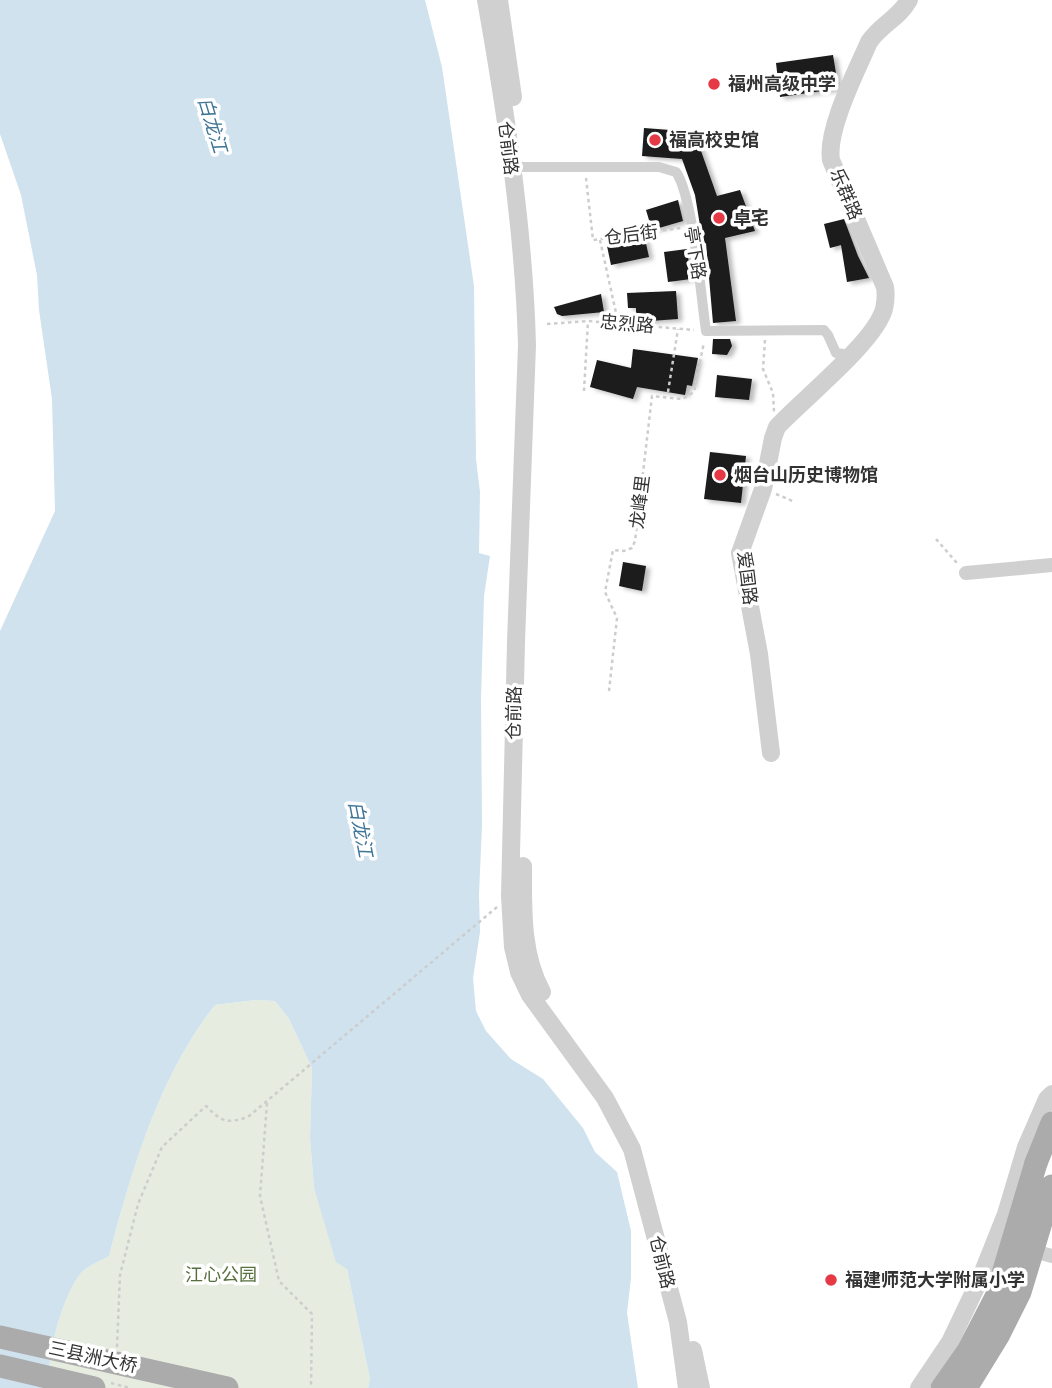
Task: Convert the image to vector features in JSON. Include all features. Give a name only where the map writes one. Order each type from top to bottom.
[{"type":"main road","points":[[966,1388],[998,1336],[1020,1292],[1047,1168],[1052,1123]]},
{"type":"main road","points":[[942,1388],[968,1351],[996,1297],[1047,1168]]},
{"type":"main road","points":[[956,1388],[974,1363],[1011,1289],[1047,1168]]},
{"type":"main road","name":"三县洲大桥","points":[[0,1337],[227,1388]]},
{"type":"main road","name":"三县洲大桥","points":[[0,1366],[105,1386]]},
{"type":"street","name":"仓前路","points":[[486,0],[511,167],[526,309],[510,896],[513,947],[524,985],[538,1008],[606,1098],[632,1149],[678,1322],[688,1388]]},
{"type":"street","name":"仓前路","points":[[499,0],[522,166],[533,291],[535,353],[524,656],[523,899],[528,954],[533,976],[547,1001],[611,1085],[640,1140],[652,1179],[701,1388]]},
{"type":"street","name":"乐群路","points":[[851,355],[880,318],[886,298],[881,275],[831,160],[831,139],[869,41],[874,33],[900,13],[909,0]]},
{"type":"street","name":"亭下路","points":[[522,166],[666,168],[678,175],[688,210],[706,331]]},
{"type":"street","points":[[706,331],[824,330],[835,353],[851,355]]},
{"type":"street","name":"爱国路","points":[[771,753],[759,654],[740,553],[741,545],[752,523],[763,489],[773,438],[780,424],[851,355]]},
{"type":"street","points":[[966,573],[1052,565]]},
{"type":"street","points":[[919,1388],[950,1342],[1006,1214],[1026,1147],[1047,1099],[1052,1094]]},
{"type":"street","points":[[995,1241],[1052,1256]]},
{"type":"path","name":"仓后街","points":[[584,167],[593,240],[668,230]]},
{"type":"path","points":[[600,240],[618,323]]},
{"type":"path","points":[[584,391],[588,321]]},
{"type":"path","name":"忠烈路","points":[[547,324],[588,321],[706,331]]},
{"type":"path","points":[[668,392],[678,329]]},
{"type":"path","points":[[765,330],[763,369],[773,393],[773,410],[780,424]]},
{"type":"path","name":"龙峰里","points":[[609,691],[617,618],[605,592],[612,550],[628,550],[635,541],[652,396],[682,399],[694,392],[706,331]]},
{"type":"path","points":[[763,489],[795,502]]},
{"type":"path","points":[[936,539],[966,573]]},
{"type":"path","points":[[117,1349],[120,1275],[138,1204],[162,1147],[206,1106],[218,1118],[232,1123],[248,1117],[510,896]]},
{"type":"path","points":[[267,1103],[260,1196],[279,1281],[312,1314],[311,1388]]},
{"type":"path","points":[[113,1372],[105,1386],[130,1388]]},
{"type":"green space","name":"江心公园","points":[[256,1000],[275,1001],[289,1019],[312,1068],[310,1138],[314,1188],[347,1269],[370,1379],[368,1388],[50,1388],[50,1361],[56,1329],[67,1297],[81,1273],[109,1256],[138,1157],[178,1062],[215,1005]]},
{"type":"water","name":"白龙江","points":[[0,0],[425,0],[442,67],[474,286],[476,459],[480,492],[479,553],[490,556],[484,596],[480,932],[473,978],[476,1011],[486,1031],[511,1059],[543,1079],[583,1128],[595,1152],[617,1172],[631,1231],[631,1278],[627,1313],[638,1388],[368,1388],[370,1379],[347,1269],[336,1262],[314,1188],[310,1138],[312,1068],[289,1019],[275,1001],[256,1000],[215,1005],[178,1062],[138,1157],[109,1256],[81,1273],[67,1297],[56,1329],[50,1361],[50,1388],[0,1388],[0,631],[55,511],[52,399],[39,310],[37,275],[21,195],[0,134]]},
{"type":"building","points":[[833,55],[838,85],[836,89],[780,97],[776,63]]},
{"type":"building","points":[[644,128],[670,130],[669,143],[695,134],[717,196],[740,190],[755,231],[725,238],[736,321],[713,323],[706,243],[703,244],[695,195],[682,159],[642,156]]},
{"type":"building","points":[[678,200],[683,221],[652,230],[646,210]]},
{"type":"building","points":[[844,219],[869,278],[847,282],[841,245],[830,248],[824,224]]},
{"type":"building","points":[[645,239],[649,257],[611,265],[607,246]]},
{"type":"building","points":[[687,249],[691,279],[668,282],[664,252]]},
{"type":"building","points":[[676,291],[678,319],[636,322],[636,308],[628,308],[627,293]]},
{"type":"building","points":[[601,294],[604,312],[562,316],[557,314],[554,307]]},
{"type":"building","points":[[713,339],[730,339],[732,346],[727,355],[712,354]]},
{"type":"building","points":[[633,349],[698,358],[692,386],[687,385],[685,395],[637,387],[633,399],[590,387],[597,360],[631,368]]},
{"type":"building","points":[[717,375],[752,379],[749,400],[715,397]]},
{"type":"building","points":[[710,452],[746,456],[741,503],[704,499]]},
{"type":"building","points":[[623,562],[646,566],[642,591],[619,586]]},
{"type":"place","name":"福州高级中学","points":[[714,84]]},
{"type":"place","name":"福高校史馆","points":[[655,140]]},
{"type":"place","name":"卓宅","points":[[719,218]]},
{"type":"place","name":"烟台山历史博物馆","points":[[720,475]]},
{"type":"place","name":"福建师范大学附属小学","points":[[831,1280]]}]
